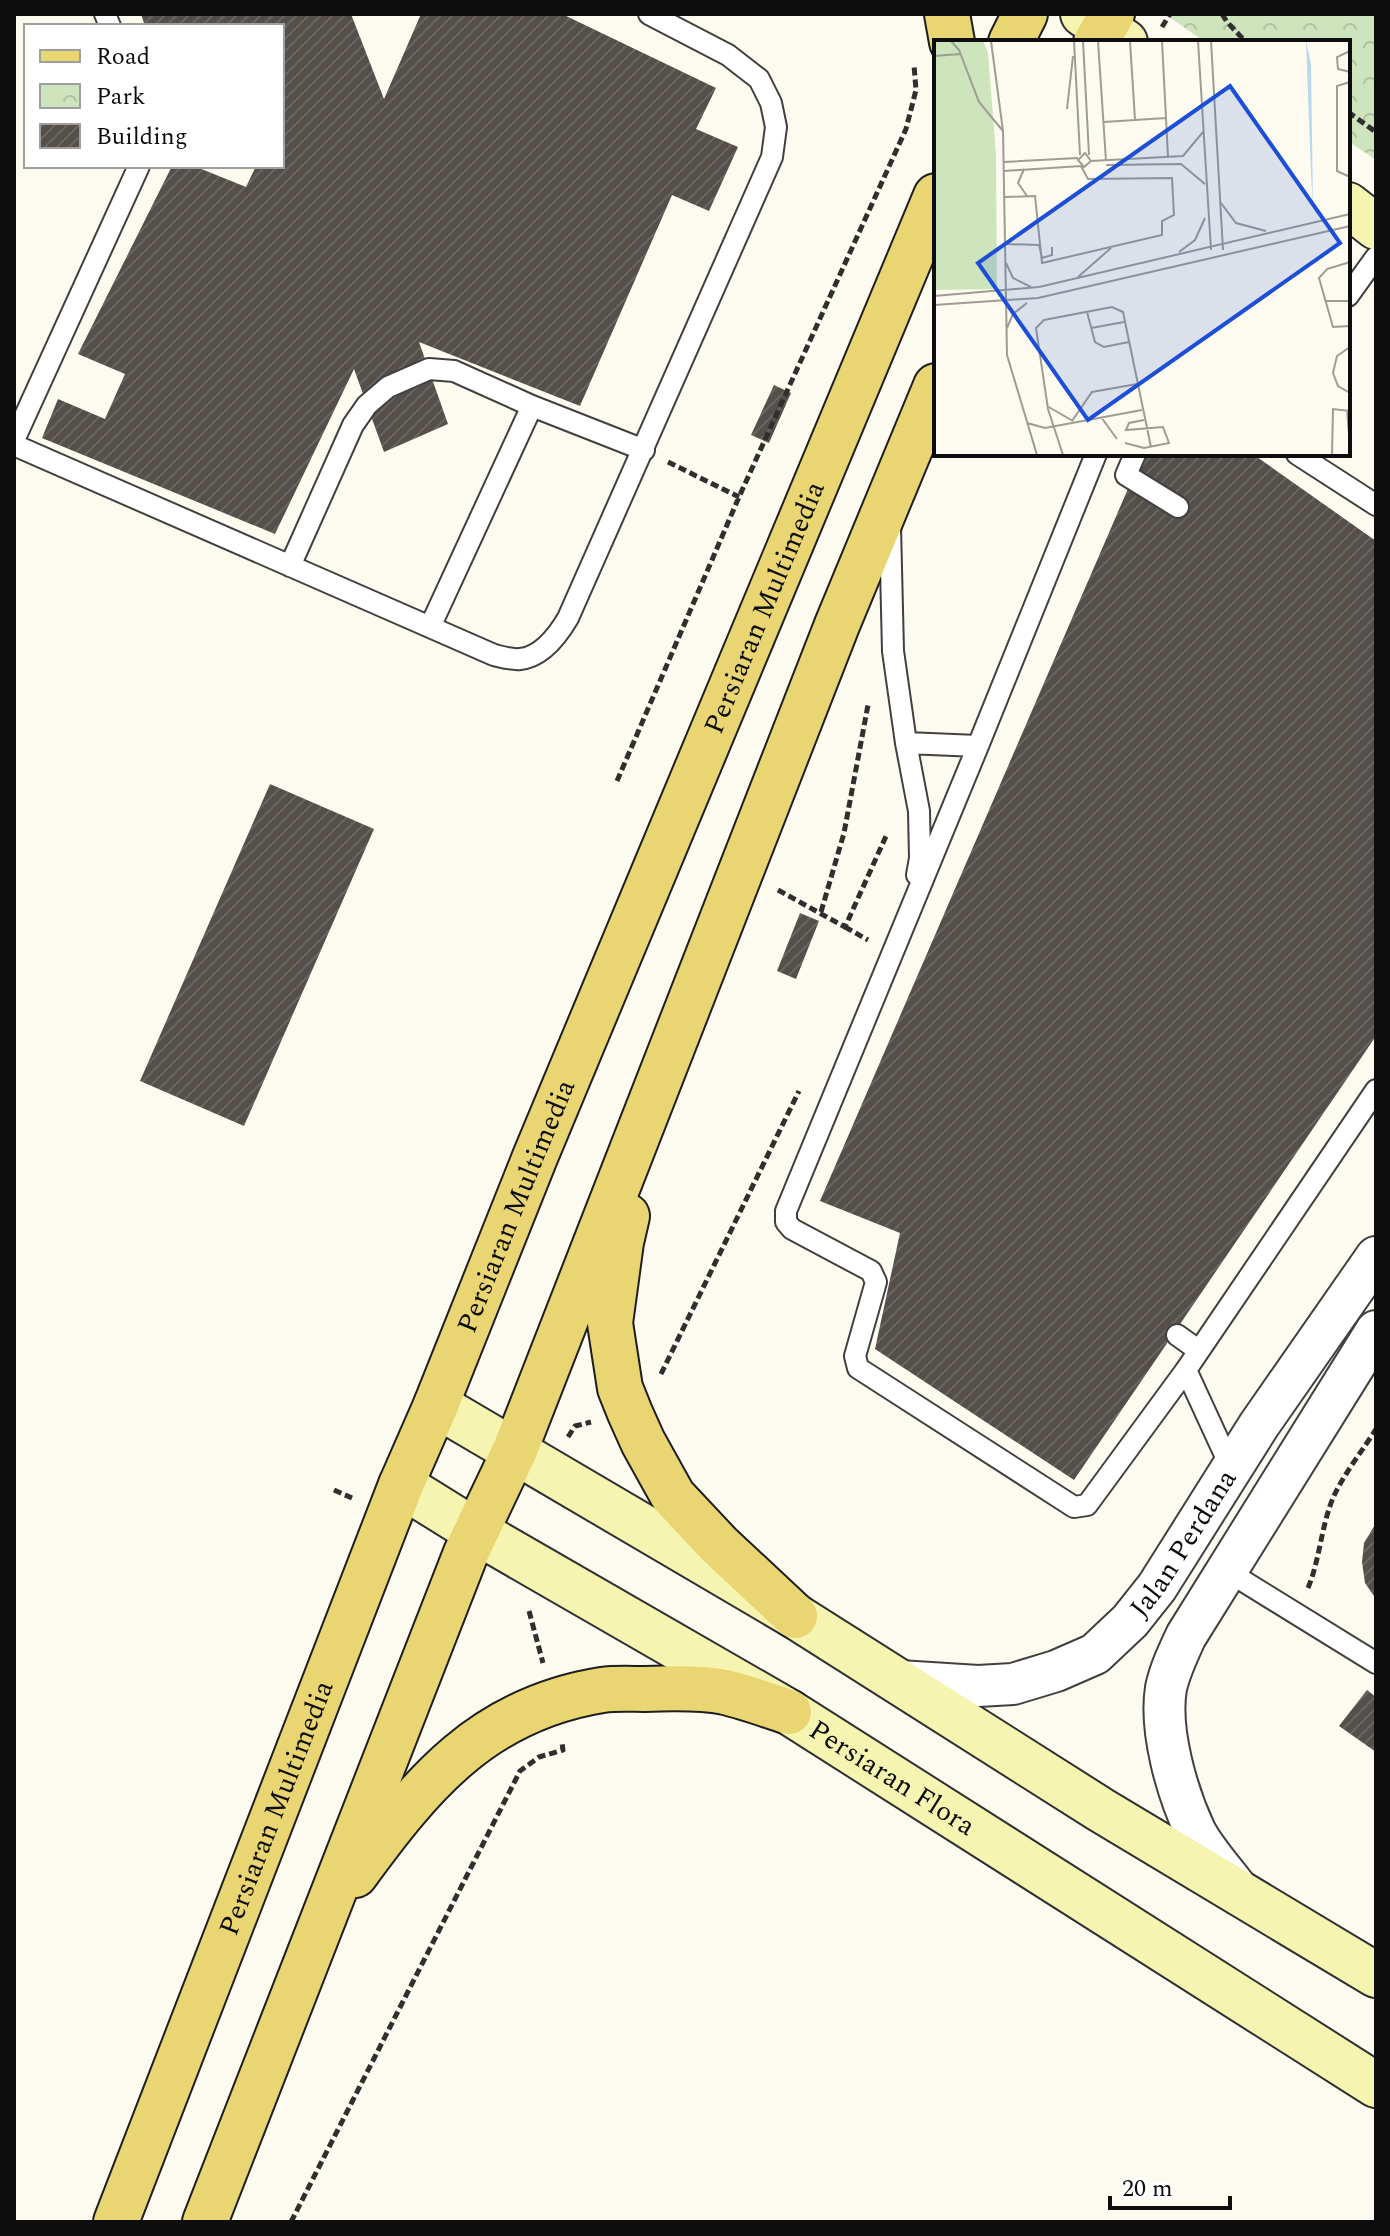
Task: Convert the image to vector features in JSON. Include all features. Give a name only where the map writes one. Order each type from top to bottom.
[{"type":"main road","points":[[936,40],[947,14]]},
{"type":"main road","points":[[1012,40],[1025,14]]},
{"type":"main road","name":"Persiaran Multimedia","points":[[116,2222],[401,1485],[934,197]]},
{"type":"main road","points":[[1350,207],[1376,227]]},
{"type":"main road","points":[[205,2222],[475,1531],[532,1460],[657,1085],[837,625],[934,391]]},
{"type":"main road","points":[[657,1085],[621,1242],[610,1323],[620,1388],[643,1442],[673,1496],[719,1545],[795,1616]]},
{"type":"main road","points":[[436,1405],[795,1616],[1101,1810],[1376,1975]]},
{"type":"main road","name":"Persiaran Flora","points":[[401,1485],[789,1712],[1376,2085]]},
{"type":"main road","points":[[322,1920],[408,1806],[446,1765],[494,1728],[553,1701],[604,1690],[666,1688],[722,1692],[789,1712]]},
{"type":"street","name":"Jalan Perdana","points":[[899,1681],[978,1686],[1013,1684],[1056,1671],[1095,1654],[1130,1621],[1157,1587],[1259,1425],[1376,1257]]},
{"type":"street","name":"Jalan Perdana","points":[[1240,1893],[1196,1833],[1179,1790],[1171,1758],[1166,1689],[1186,1636],[1376,1331]]},
{"type":"lane","points":[[138,168],[14,442],[494,655],[521,659],[556,638],[568,618],[772,157],[776,127],[771,103],[759,79],[728,55],[649,14]]},
{"type":"lane","points":[[1350,293],[1376,257]]},
{"type":"lane","points":[[290,566],[353,425],[367,405],[388,387],[429,369],[454,371],[644,450]]},
{"type":"lane","points":[[430,627],[532,406]]},
{"type":"lane","points":[[1095,456],[786,1211],[786,1222],[792,1229],[871,1271],[876,1282],[855,1356],[855,1364],[863,1373],[1074,1507],[1087,1505],[1186,1370],[1376,1090]]},
{"type":"lane","points":[[1134,456],[1126,475],[1178,507]]},
{"type":"lane","points":[[1300,456],[1376,505]]},
{"type":"lane","points":[[889,498],[893,651],[919,811],[920,858],[909,910]]},
{"type":"lane","points":[[906,743],[978,746]]},
{"type":"lane","points":[[1177,1335],[1198,1350]]},
{"type":"lane","points":[[1186,1370],[1232,1470]]},
{"type":"lane","points":[[1227,1571],[1376,1663]]},
{"type":"path","points":[[1222,14],[1244,40]]},
{"type":"path","points":[[617,781],[739,497],[906,129],[916,90],[933,47]]},
{"type":"path","points":[[1350,113],[1376,132]]},
{"type":"path","points":[[644,450],[739,497]]},
{"type":"path","points":[[871,942],[821,912],[844,833],[872,684],[893,651]]},
{"type":"path","points":[[845,927],[893,821]]},
{"type":"path","points":[[532,1460],[575,1426],[630,1413],[662,1372],[802,1085]]},
{"type":"path","points":[[1296,1613],[1314,1575],[1334,1496],[1376,1429]]},
{"type":"path","points":[[291,2222],[520,1771],[539,1757],[563,1750],[514,1552]]},
{"type":"green space","points":[[1165,14],[1376,14],[1376,160],[1350,142],[1350,40],[1202,40]]},
{"type":"building","points":[[141,14],[351,14],[384,99],[421,14],[562,14],[716,88],[696,129],[738,147],[709,211],[672,195],[580,406],[419,342],[448,424],[384,452],[354,369],[275,534],[42,438],[58,399],[105,419],[125,374],[78,354],[171,168],[199,168],[246,187],[255,168],[284,168],[284,24],[144,24]]},
{"type":"building","points":[[774,385],[791,393],[769,443],[751,435]]},
{"type":"building","points":[[1142,456],[1257,457],[1376,541],[1376,1036],[1074,1480],[875,1349],[900,1233],[820,1201]]},
{"type":"building","points":[[270,784],[374,829],[244,1126],[140,1081]]},
{"type":"building","points":[[800,913],[819,921],[796,979],[777,971]]},
{"type":"building","points":[[1376,1523],[1376,1599],[1365,1583],[1362,1562],[1364,1543]]},
{"type":"building","points":[[1367,1690],[1376,1697],[1376,1752],[1339,1726]]}]
